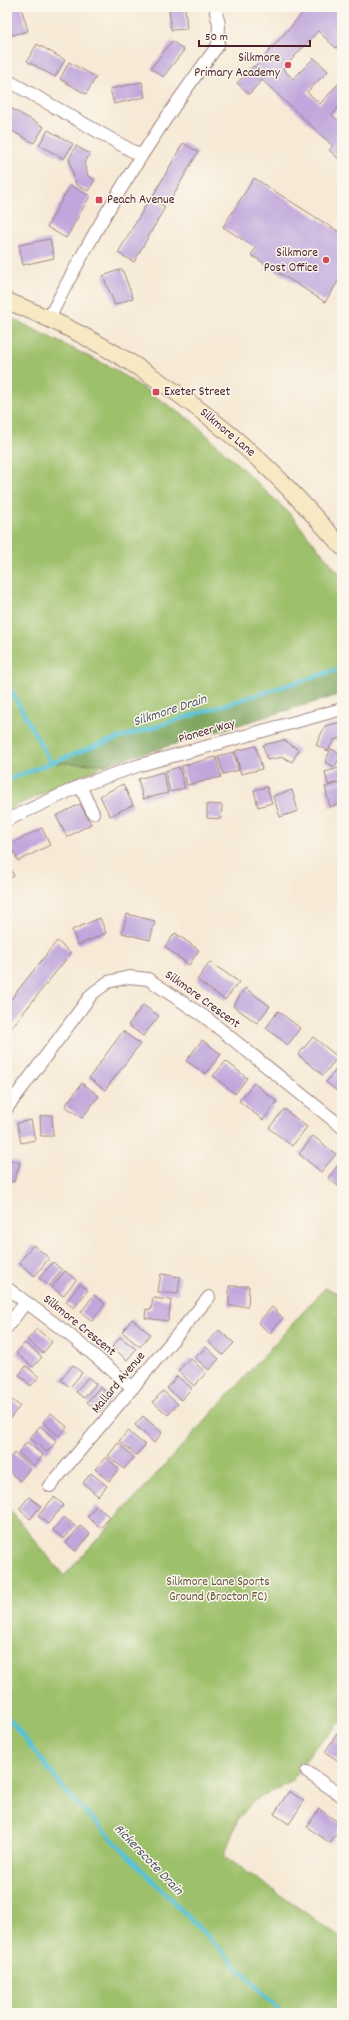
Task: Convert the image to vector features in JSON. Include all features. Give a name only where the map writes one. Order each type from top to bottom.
[{"type":"street","points":[[49,318],[67,283],[141,156],[218,45],[219,24],[216,13],[217,7]]},
{"type":"street","points":[[7,80],[141,156]]},
{"type":"street","name":"Silkmore Lane","points":[[7,301],[49,318],[98,342],[177,394],[214,421],[269,469],[304,504],[342,547]]},
{"type":"street","name":"Pioneer Way","points":[[7,820],[80,786],[140,765],[342,709]]},
{"type":"street","points":[[80,786],[93,813]]},
{"type":"street","name":"Silkmore Crescent","points":[[7,1108],[92,994],[108,982],[129,977],[148,979],[205,1017],[342,1127]]},
{"type":"street","name":"Silkmore Crescent","points":[[7,1288],[66,1332],[133,1388]]},
{"type":"street","name":"Mallard Avenue","points":[[50,1486],[209,1297]]},
{"type":"street","points":[[7,1327],[26,1302]]},
{"type":"street","points":[[307,1772],[342,1796]]},
{"type":"green space","points":[[7,316],[114,369],[192,421],[290,514],[342,577],[342,668],[100,744],[52,762],[108,764],[7,810]]},
{"type":"green space","points":[[342,668],[342,694],[108,764],[51,763],[100,744]]},
{"type":"green space","name":"Silkmore Lane Sports Ground (Brocton FC)","points":[[325,1288],[342,1295],[342,1721],[312,1751],[291,1782],[253,1801],[238,1819],[224,1856],[342,1938],[342,2013],[15,2013],[7,1996],[7,1503],[9,1509],[64,1576]]},
{"type":"building","points":[[21,7],[28,31],[12,35],[7,17],[7,8]]},
{"type":"building","points":[[169,7],[185,7],[187,29],[171,30]]},
{"type":"building","points":[[308,7],[342,7],[342,41],[336,48],[318,31],[283,69],[293,79],[314,58],[328,71],[307,92],[320,104],[339,83],[342,86],[342,104],[332,115],[342,124],[342,162],[329,150],[333,146],[262,80],[249,94],[237,83],[253,66],[255,67]]},
{"type":"building","points":[[172,41],[184,50],[163,77],[151,68]]},
{"type":"building","points":[[37,44],[65,60],[55,77],[27,61]]},
{"type":"building","points":[[69,62],[96,77],[86,94],[60,79]]},
{"type":"building","points":[[142,82],[145,97],[114,104],[110,89]]},
{"type":"building","points":[[7,106],[44,127],[34,143],[7,128]]},
{"type":"building","points":[[48,130],[73,144],[64,159],[39,145]]},
{"type":"building","points":[[183,143],[198,152],[168,204],[153,196]]},
{"type":"building","points":[[76,146],[90,154],[84,163],[88,176],[95,180],[88,191],[76,185],[69,159]]},
{"type":"building","points":[[254,178],[342,234],[342,275],[325,302],[251,255],[256,248],[223,227]]},
{"type":"building","points":[[70,185],[90,196],[66,238],[47,227]]},
{"type":"building","points":[[150,198],[165,207],[134,262],[118,253]]},
{"type":"building","points":[[50,239],[54,258],[23,265],[19,245]]},
{"type":"building","points":[[122,269],[133,298],[115,305],[103,276]]},
{"type":"building","points":[[342,722],[342,738],[334,740],[328,751],[316,745],[325,726]]},
{"type":"building","points":[[284,740],[299,750],[292,762],[283,757],[267,760],[263,745]]},
{"type":"building","points":[[256,746],[262,769],[241,774],[235,751]]},
{"type":"building","points":[[331,749],[341,754],[335,767],[325,762]]},
{"type":"building","points":[[234,752],[239,770],[223,774],[218,756]]},
{"type":"building","points":[[216,757],[221,777],[187,785],[182,766]]},
{"type":"building","points":[[179,767],[185,788],[170,792],[165,771]]},
{"type":"building","points":[[342,767],[342,781],[328,785],[325,772]]},
{"type":"building","points":[[163,772],[168,793],[143,799],[138,779]]},
{"type":"building","points":[[342,782],[342,803],[330,807],[325,787]]},
{"type":"building","points":[[123,784],[133,805],[110,816],[100,796]]},
{"type":"building","points":[[267,787],[272,803],[258,807],[254,790]]},
{"type":"building","points":[[292,790],[298,811],[280,817],[273,796]]},
{"type":"building","points":[[80,804],[91,824],[67,837],[56,816]]},
{"type":"building","points":[[207,804],[222,805],[221,819],[207,818]]},
{"type":"building","points":[[42,828],[50,845],[18,861],[10,844]]},
{"type":"building","points":[[7,862],[14,876],[7,879]]},
{"type":"building","points":[[127,914],[155,921],[150,940],[122,933]]},
{"type":"building","points":[[100,918],[106,933],[78,945],[72,930]]},
{"type":"building","points":[[175,933],[199,950],[189,965],[165,947]]},
{"type":"building","points":[[57,941],[71,953],[12,1027],[7,1023],[7,1004]]},
{"type":"building","points":[[210,962],[239,982],[225,1000],[197,980]]},
{"type":"building","points":[[245,988],[270,1006],[257,1023],[233,1006]]},
{"type":"building","points":[[143,1005],[159,1016],[143,1036],[128,1025]]},
{"type":"building","points":[[278,1011],[300,1028],[288,1045],[266,1028]]},
{"type":"building","points":[[123,1031],[140,1044],[105,1090],[89,1078]]},
{"type":"building","points":[[313,1037],[338,1057],[323,1075],[298,1055]]},
{"type":"building","points":[[202,1040],[221,1054],[206,1074],[186,1061]]},
{"type":"building","points":[[226,1061],[247,1078],[235,1094],[213,1076]]},
{"type":"building","points":[[342,1062],[342,1095],[326,1082]]},
{"type":"building","points":[[82,1083],[99,1096],[82,1118],[65,1106]]},
{"type":"building","points":[[254,1083],[277,1102],[263,1120],[239,1101]]},
{"type":"building","points":[[284,1109],[307,1127],[292,1146],[269,1128]]},
{"type":"building","points":[[52,1115],[53,1136],[41,1136],[40,1116]]},
{"type":"building","points":[[31,1120],[35,1140],[21,1143],[17,1123]]},
{"type":"building","points":[[313,1136],[336,1154],[321,1172],[299,1154]]},
{"type":"building","points":[[7,1159],[20,1163],[14,1182],[7,1180]]},
{"type":"building","points":[[342,1160],[342,1189],[328,1178]]},
{"type":"building","points":[[33,1245],[49,1258],[35,1276],[19,1263]]},
{"type":"building","points":[[53,1262],[62,1270],[49,1286],[39,1278]]},
{"type":"building","points":[[65,1271],[76,1280],[63,1296],[52,1287]]},
{"type":"building","points":[[161,1274],[180,1277],[178,1294],[158,1292]]},
{"type":"building","points":[[80,1284],[88,1290],[74,1308],[66,1302]]},
{"type":"building","points":[[229,1286],[249,1286],[248,1306],[229,1306]]},
{"type":"building","points":[[94,1295],[105,1304],[92,1321],[81,1312]]},
{"type":"building","points":[[153,1298],[171,1300],[168,1321],[145,1318],[146,1309],[151,1310]]},
{"type":"building","points":[[272,1307],[283,1318],[270,1333],[258,1323]]},
{"type":"building","points":[[132,1319],[150,1334],[140,1347],[122,1332]]},
{"type":"building","points":[[37,1329],[52,1342],[43,1353],[27,1340]]},
{"type":"building","points":[[219,1330],[234,1343],[223,1355],[208,1342]]},
{"type":"building","points":[[120,1337],[136,1349],[127,1360],[112,1347]]},
{"type":"building","points":[[25,1343],[42,1357],[33,1367],[16,1353]]},
{"type":"building","points":[[206,1347],[219,1359],[209,1370],[195,1358]]},
{"type":"building","points":[[190,1358],[206,1373],[194,1386],[178,1371]]},
{"type":"building","points":[[73,1365],[82,1373],[70,1387],[61,1380]]},
{"type":"building","points":[[26,1366],[39,1377],[31,1386],[19,1375]]},
{"type":"building","points":[[177,1376],[192,1388],[181,1400],[167,1388]]},
{"type":"building","points":[[88,1377],[96,1384],[84,1398],[76,1392]]},
{"type":"building","points":[[100,1387],[112,1397],[99,1412],[87,1402]]},
{"type":"building","points":[[163,1391],[178,1404],[168,1415],[153,1402]]},
{"type":"building","points":[[7,1396],[20,1406],[7,1422]]},
{"type":"building","points":[[51,1413],[67,1427],[59,1436],[43,1422]]},
{"type":"building","points":[[143,1416],[162,1433],[154,1443],[135,1425]]},
{"type":"building","points":[[40,1426],[57,1441],[47,1452],[30,1438]]},
{"type":"building","points":[[128,1431],[145,1445],[136,1455],[119,1441]]},
{"type":"building","points":[[27,1442],[43,1455],[34,1466],[18,1453]]},
{"type":"building","points":[[118,1443],[134,1457],[124,1469],[108,1456]]},
{"type":"building","points":[[14,1453],[31,1467],[20,1481],[7,1470],[7,1462]]},
{"type":"building","points":[[106,1457],[119,1469],[109,1481],[95,1469]]},
{"type":"building","points":[[91,1473],[107,1486],[98,1496],[83,1483]]},
{"type":"building","points":[[29,1497],[41,1506],[30,1519],[19,1509]]},
{"type":"building","points":[[54,1497],[64,1505],[48,1524],[38,1516]]},
{"type":"building","points":[[96,1506],[110,1517],[101,1528],[87,1517]]},
{"type":"building","points":[[64,1517],[75,1526],[64,1539],[53,1530]]},
{"type":"building","points":[[80,1526],[90,1534],[76,1551],[66,1543]]},
{"type":"building","points":[[339,1731],[342,1733],[342,1763],[325,1752]]},
{"type":"building","points":[[289,1791],[304,1801],[289,1824],[274,1814]]},
{"type":"building","points":[[319,1809],[342,1825],[330,1843],[307,1827]]},
{"type":"waterway","name":"Silkmore Drain","points":[[7,780],[100,744],[342,668]]},
{"type":"waterway","points":[[7,683],[51,763]]},
{"type":"waterway","name":"Rickerscote Drain","points":[[7,1716],[68,1794],[282,2013]]},
{"type":"place","name":"Silkmore Primary Academy","points":[[288,65]]},
{"type":"place","name":"Peach Avenue","points":[[99,200]]},
{"type":"place","name":"Silkmore Post Office","points":[[326,260]]},
{"type":"place","name":"Exeter Street","points":[[156,392]]}]
